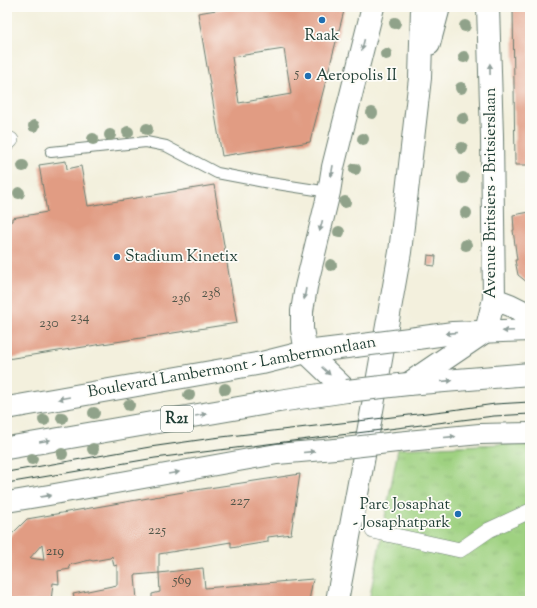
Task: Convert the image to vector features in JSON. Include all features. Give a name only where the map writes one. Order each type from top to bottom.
[{"type":"street","points":[[347,391],[306,352],[302,329],[302,311],[306,287],[329,192],[333,167],[373,7]]},
{"type":"street","points":[[337,601],[364,460],[400,252],[420,78],[422,7]]},
{"type":"street","points":[[420,78],[439,7]]},
{"type":"street","name":"Avenue Britsiers - Britsierslaan","points":[[486,331],[494,299],[492,136],[488,7]]},
{"type":"street","points":[[494,299],[530,315]]},
{"type":"street","name":"Boulevard Lambermont - Lambermontlaan","points":[[7,408],[262,363],[306,352],[453,333],[530,330]]},
{"type":"street","points":[[408,384],[486,331]]},
{"type":"street","name":"R21","points":[[7,448],[279,401],[347,391],[408,384],[530,374]]},
{"type":"street","points":[[7,502],[278,454],[336,450],[397,442],[480,434],[530,433]]},
{"type":"street","points":[[373,531],[460,550],[489,530],[530,511]]},
{"type":"lane","points":[[51,152],[146,142],[166,146],[218,173],[329,192]]},
{"type":"green space","name":"Parc Josaphat - Josaphatpark","points":[[520,443],[530,444],[530,601],[369,601],[398,449]]},
{"type":"building","name":"Aeropolis II","points":[[234,7],[345,7],[310,142],[222,156],[198,13]],"holes":[[[284,49],[291,94],[239,103],[232,57]]]},
{"type":"building","points":[[513,7],[530,7],[530,165],[515,165]]},
{"type":"building","name":"Stadium Kinetix","points":[[66,161],[67,169],[81,166],[88,206],[214,185],[237,323],[7,359],[7,222],[12,221],[12,218],[47,212],[39,165]]},
{"type":"building","points":[[530,212],[530,283],[528,283],[518,275],[515,260],[517,260],[513,230],[513,215]]},
{"type":"building","points":[[428,255],[436,256],[435,266],[427,265]]},
{"type":"building","points":[[300,474],[291,534],[268,537],[268,542],[231,548],[231,542],[159,554],[159,573],[135,575],[137,601],[75,601],[73,594],[117,585],[117,565],[114,566],[112,556],[110,558],[93,561],[90,560],[69,565],[70,569],[58,571],[59,584],[53,583],[51,601],[7,601],[7,539],[27,519],[183,492]],"holes":[[[42,544],[44,560],[30,558]]]},
{"type":"building","points":[[203,568],[205,588],[313,579],[309,601],[152,601],[152,594],[160,592],[159,573]]},
{"type":"tram line","points":[[7,472],[150,447],[213,438],[495,404],[530,402]]},
{"type":"tram line","points":[[7,483],[155,458],[494,416],[530,414]]},
{"type":"place","name":"Raak","points":[[322,20]]},
{"type":"place","name":"Aeropolis II","points":[[308,76]]},
{"type":"place","name":"Stadium Kinetix","points":[[117,257]]},
{"type":"place","name":"Parc Josaphat - Josaphatpark","points":[[458,514]]}]
